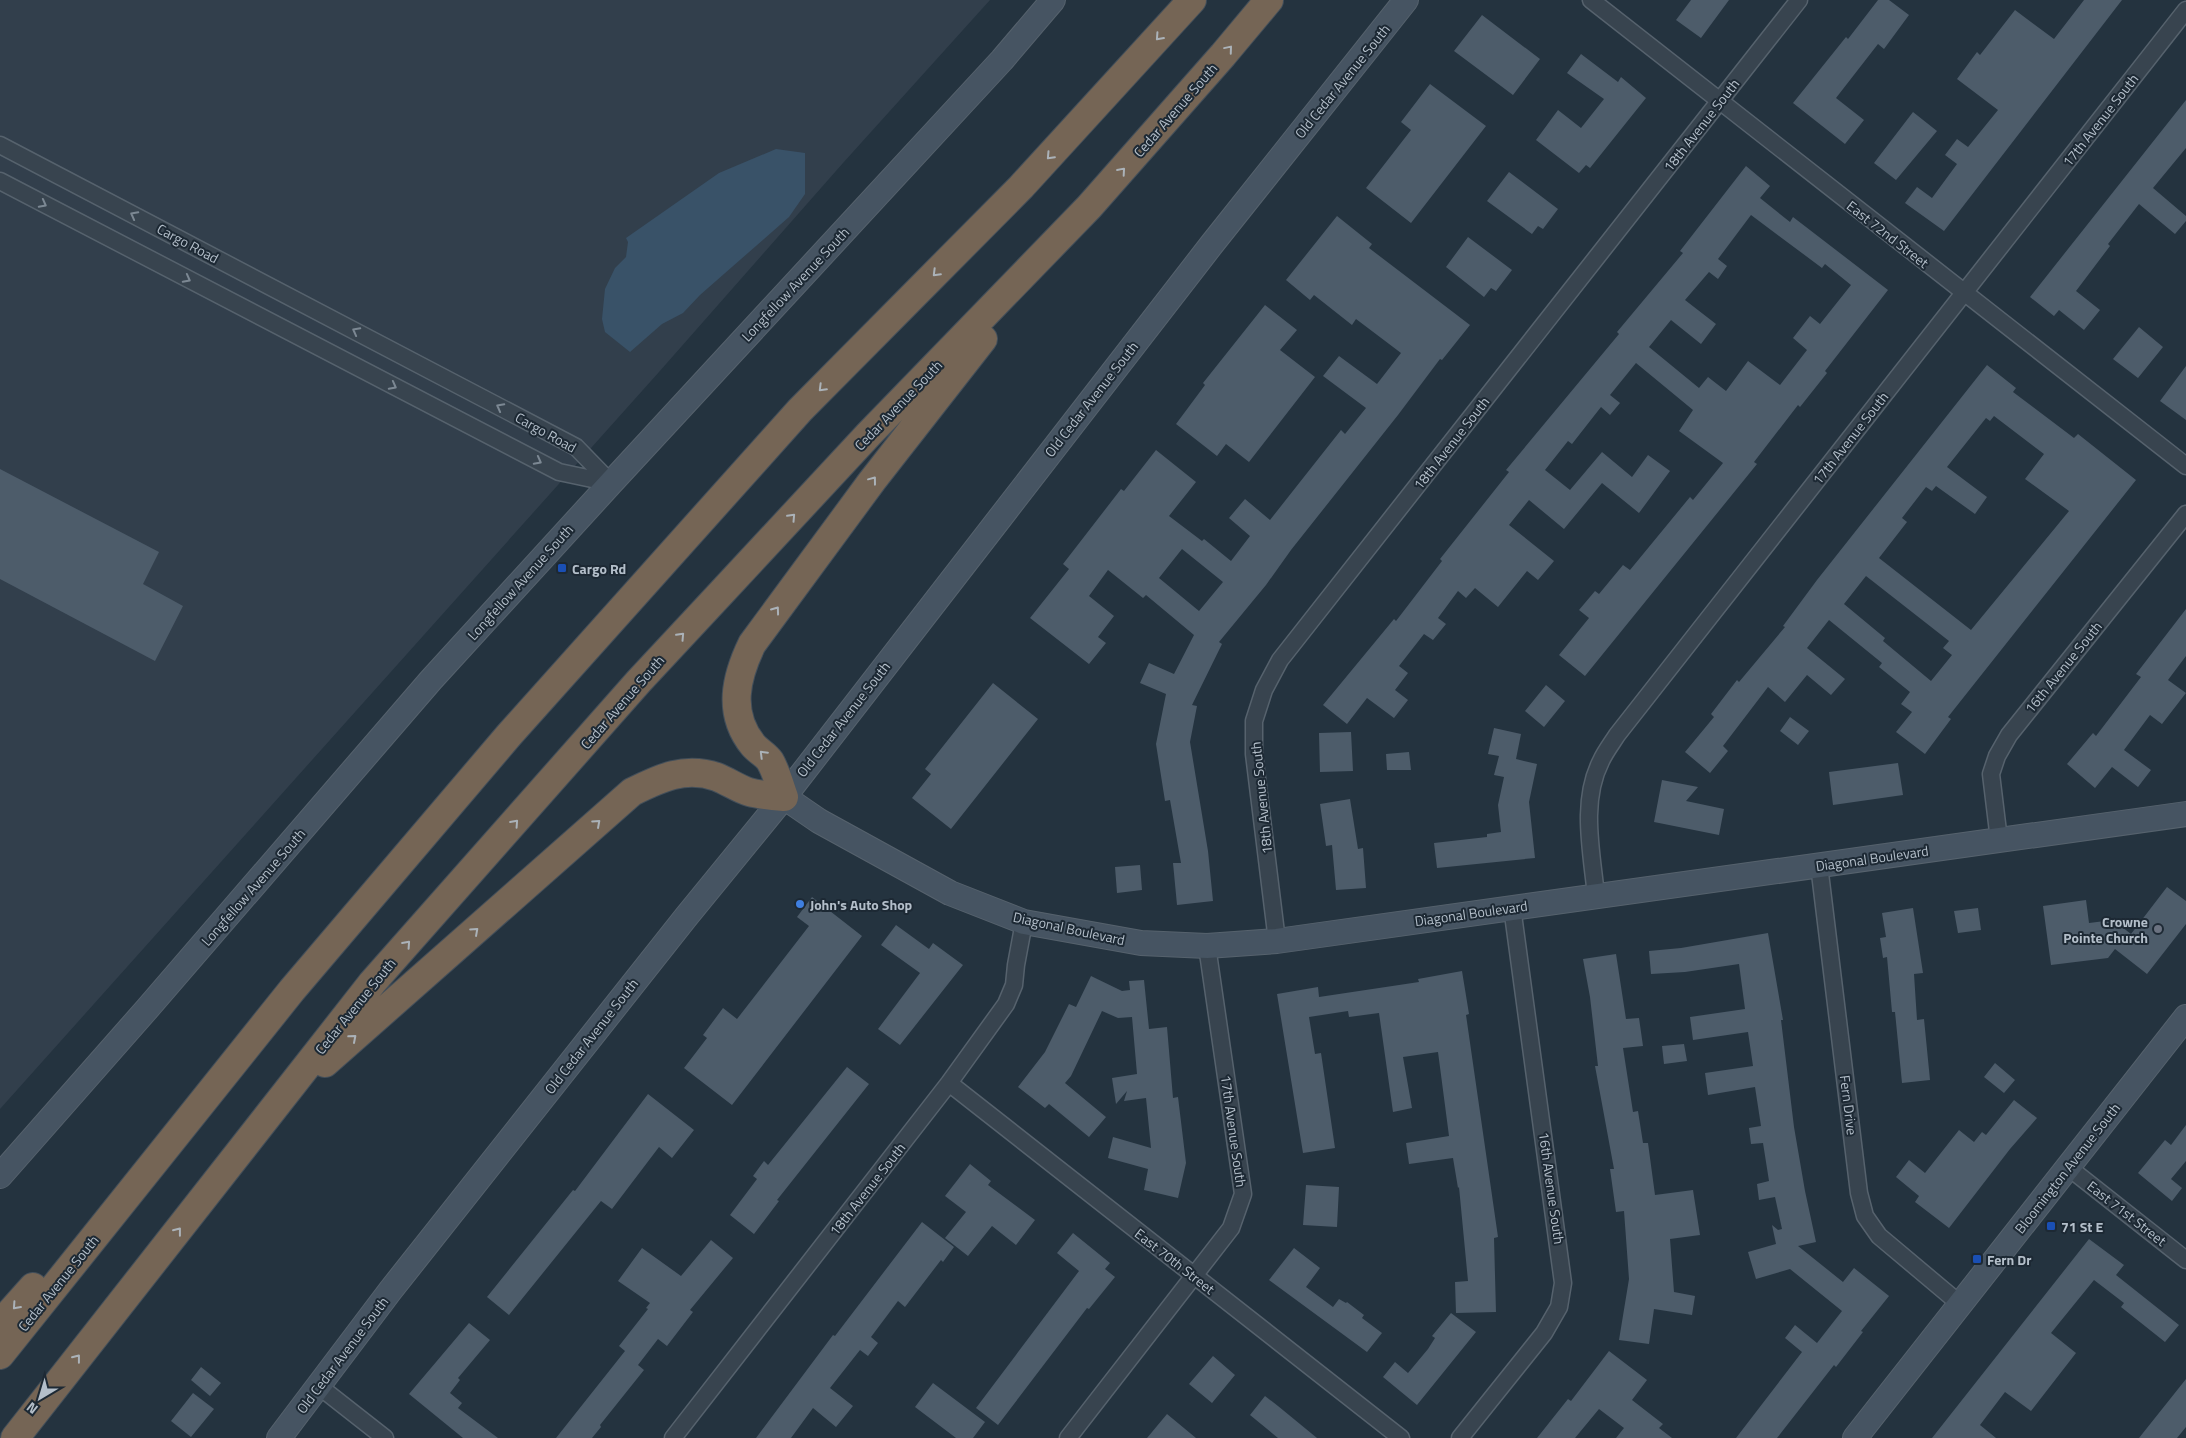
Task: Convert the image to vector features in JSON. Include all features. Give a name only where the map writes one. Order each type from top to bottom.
[{"type":"highway","name":"Cedar Avenue South","points":[[0,1355],[292,990],[509,735],[800,410],[1021,187],[1192,0]]},
{"type":"highway","name":"Cedar Avenue South","points":[[15,1438],[372,983],[639,682],[868,436],[1089,207],[1269,0]]},
{"type":"highway","points":[[277,1105],[632,792],[662,777],[692,772],[716,776],[738,786],[746,792],[784,797],[770,761],[753,744],[741,723],[736,702],[737,682],[752,644],[872,481],[1089,207]]},
{"type":"highway","points":[[0,1324],[32,1288],[93,1240]]},
{"type":"street","name":"Longfellow Avenue South","points":[[0,1176],[431,680],[1002,60],[1053,0]]},
{"type":"street","name":"Old Cedar Avenue South","points":[[279,1438],[320,1387],[390,1291],[686,917],[784,797],[1212,244],[1406,0]]},
{"type":"street","name":"East 72nd Street","points":[[1591,0],[2186,466]]},
{"type":"street","name":"18th Avenue South","points":[[1278,941],[1254,754],[1254,721],[1264,690],[1280,660],[1799,0]]},
{"type":"street","name":"17th Avenue South","points":[[1596,896],[1589,825],[1590,793],[1600,762],[1617,735],[2186,10]]},
{"type":"street","name":"Cargo Road","points":[[0,145],[576,447],[611,483]]},
{"type":"street","name":"Cargo Road","points":[[0,181],[559,472],[611,483]]},
{"type":"street","name":"16th Avenue South","points":[[1999,840],[1991,774],[2009,735],[2186,514]]},
{"type":"street","name":"Diagonal Boulevard","points":[[784,797],[819,821],[950,893],[1024,922],[1141,943],[1207,946],[1278,941],[2186,814]]},
{"type":"street","name":"Fern Drive","points":[[1819,865],[1860,1193],[1866,1216],[1878,1236],[1960,1304]]},
{"type":"street","name":"16th Avenue South","points":[[1460,1438],[1544,1333],[1559,1308],[1564,1283],[1512,907]]},
{"type":"street","name":"18th Avenue South","points":[[673,1438],[950,1083],[1006,1004],[1014,985],[1024,922]]},
{"type":"street","name":"17th Avenue South","points":[[1068,1438],[1195,1277],[1231,1228],[1243,1194],[1207,946]]},
{"type":"street","name":"Bloomington Avenue South","points":[[1855,1438],[2186,1017]]},
{"type":"street","name":"East 70th Street","points":[[950,1083],[1401,1438]]},
{"type":"street","name":"East 71st Street","points":[[2068,1167],[2186,1260]]},
{"type":"street","points":[[320,1387],[385,1438]]},
{"type":"shaded area","points":[[0,0],[990,0],[0,1109]]},
{"type":"shaded area","points":[[776,149],[805,153],[805,194],[789,217],[700,295],[683,313],[662,324],[630,352],[605,332],[602,319],[605,289],[615,268],[626,257],[628,242],[626,238],[719,173]]},
{"type":"building","points":[[1691,0],[1729,0],[1701,38],[1676,20]]},
{"type":"building","points":[[1878,0],[1889,0],[1909,15],[1884,49],[1878,44],[1836,98],[1864,120],[1845,144],[1793,103],[1846,37],[1848,39]]},
{"type":"building","points":[[2084,0],[2122,0],[1944,231],[1905,203],[1917,187],[1932,198],[1957,164],[1945,155],[1957,139],[1968,147],[1998,110],[1957,79],[1977,52],[1980,55],[2015,10],[2054,39]]},
{"type":"building","points":[[1482,15],[1540,59],[1513,95],[1454,51]]},
{"type":"building","points":[[1581,54],[1618,82],[1621,77],[1646,98],[1590,168],[1586,165],[1579,173],[1536,140],[1558,110],[1581,128],[1604,99],[1567,73]]},
{"type":"building","points":[[1430,84],[1486,126],[1411,223],[1366,188],[1411,130],[1401,122]]},
{"type":"building","points":[[2186,100],[2186,148],[2153,188],[2186,216],[2186,221],[2175,234],[2139,204],[2108,244],[2110,246],[2076,291],[2100,310],[2084,330],[2059,310],[2054,316],[2030,297]]},
{"type":"building","points":[[1913,112],[1937,131],[1896,180],[1874,163]]},
{"type":"building","points":[[1746,166],[1770,186],[1760,198],[1790,222],[1793,217],[1888,290],[1825,371],[1827,373],[1800,407],[1798,405],[1754,462],[1757,464],[1585,676],[1559,655],[1589,618],[1579,610],[1595,591],[1599,594],[1623,565],[1630,570],[1690,497],[1693,500],[1723,463],[1679,431],[1693,410],[1636,363],[1610,395],[1620,403],[1610,415],[1601,407],[1572,444],[1568,441],[1545,470],[1570,490],[1602,452],[1632,477],[1648,455],[1670,471],[1639,513],[1602,483],[1564,529],[1529,500],[1509,525],[1554,561],[1538,580],[1527,571],[1498,607],[1475,588],[1466,598],[1458,591],[1438,618],[1446,624],[1433,640],[1424,634],[1399,666],[1408,673],[1395,690],[1408,700],[1394,718],[1367,698],[1347,724],[1323,705],[1394,619],[1396,621],[1442,561],[1440,559],[1509,472],[1506,470],[1619,334],[1617,332],[1683,253],[1680,251]],"holes":[[[1751,215],[1822,268],[1825,264],[1851,285],[1820,324],[1810,316],[1793,338],[1807,350],[1780,385],[1748,361],[1726,391],[1708,377],[1699,388],[1649,347],[1671,320],[1701,344],[1716,324],[1685,300],[1709,272],[1718,279],[1727,266],[1718,259]]]},
{"type":"building","points":[[1509,172],[1558,209],[1543,229],[1538,226],[1532,234],[1487,201]]},
{"type":"building","points":[[1337,216],[1372,244],[1369,248],[1470,325],[1442,360],[1440,359],[1291,550],[1266,585],[1219,642],[1222,644],[1192,705],[1197,706],[1190,742],[1208,851],[1213,901],[1177,905],[1173,863],[1181,863],[1170,800],[1165,801],[1156,744],[1166,694],[1140,683],[1149,663],[1174,674],[1194,635],[1146,595],[1143,598],[1108,570],[1089,596],[1114,616],[1098,637],[1106,643],[1089,664],[1030,618],[1069,569],[1063,564],[1121,489],[1124,491],[1156,450],[1196,482],[1169,516],[1202,541],[1204,539],[1231,561],[1250,536],[1229,518],[1245,499],[1270,520],[1341,430],[1345,434],[1366,408],[1323,376],[1339,356],[1377,384],[1401,353],[1356,319],[1352,325],[1314,295],[1310,300],[1286,280]],"holes":[[[1182,549],[1223,582],[1199,611],[1159,578]]]},
{"type":"building","points":[[1468,237],[1512,270],[1496,291],[1491,288],[1484,297],[1446,267]]},
{"type":"building","points":[[1265,305],[1297,330],[1280,350],[1315,377],[1249,462],[1226,444],[1217,456],[1176,424],[1205,385],[1203,383]]},
{"type":"building","points":[[2139,327],[2163,347],[2138,378],[2113,359]]},
{"type":"building","points":[[1987,365],[2016,388],[2013,392],[2074,438],[2078,434],[2136,480],[1948,717],[1951,719],[1925,754],[1896,732],[1912,712],[1901,704],[1910,692],[1879,667],[1882,663],[1829,620],[1807,648],[1845,679],[1831,695],[1807,675],[1785,702],[1768,687],[1723,746],[1728,751],[1710,773],[1685,752],[1714,717],[1711,714],[1737,680],[1739,682],[1785,627],[1783,626],[1817,580]],"holes":[[[1994,416],[2044,454],[2025,479],[2069,511],[1971,630],[1879,558],[1907,522],[1902,518],[1926,487],[1932,491],[1936,486],[1975,514],[1987,497],[1947,467],[1986,418],[1990,421]],[[1866,576],[1949,641],[1943,648],[1952,655],[1931,681],[1883,641],[1885,638],[1844,604]]]},
{"type":"building","points":[[2186,366],[2186,420],[2160,401]]},
{"type":"building","points":[[0,469],[159,552],[143,584],[183,606],[155,661],[0,579]]},
{"type":"building","points":[[2186,609],[2186,656],[2168,680],[2186,693],[2162,724],[2150,715],[2124,750],[2151,770],[2138,787],[2112,767],[2095,788],[2067,764],[2093,733],[2096,736],[2141,677],[2136,674]]},
{"type":"building","points":[[993,683],[1038,719],[951,829],[912,798],[931,774],[925,769]]},
{"type":"building","points":[[1546,685],[1565,701],[1544,727],[1525,711]]},
{"type":"building","points":[[1790,717],[1809,731],[1798,745],[1780,731]]},
{"type":"building","points":[[1494,728],[1521,734],[1516,759],[1537,764],[1529,802],[1535,858],[1437,868],[1434,843],[1487,837],[1487,834],[1501,832],[1498,805],[1504,777],[1494,775],[1499,756],[1488,754]]},
{"type":"building","points":[[1351,732],[1353,771],[1320,772],[1319,733]]},
{"type":"building","points":[[1409,752],[1411,770],[1387,770],[1386,754]]},
{"type":"building","points":[[1898,763],[1903,795],[1833,805],[1829,772]]},
{"type":"building","points":[[1662,780],[1698,787],[1686,801],[1724,809],[1719,835],[1654,822]]},
{"type":"building","points":[[1350,799],[1358,849],[1363,848],[1366,888],[1336,890],[1332,845],[1326,846],[1320,804]]},
{"type":"building","points":[[1140,865],[1142,890],[1117,893],[1115,867]]},
{"type":"building","points":[[2167,887],[2186,901],[2186,924],[2147,974],[2115,949],[2108,958],[2051,965],[2043,906],[2086,900],[2089,923],[2113,920],[2131,934]]},
{"type":"building","points":[[812,897],[862,936],[732,1105],[684,1068],[707,1038],[703,1035],[723,1008],[737,1019],[809,926],[797,917]]},
{"type":"building","points":[[1913,908],[1923,973],[1914,974],[1917,1020],[1924,1019],[1930,1080],[1902,1083],[1895,1012],[1892,1012],[1887,957],[1883,958],[1880,938],[1886,937],[1882,913]]},
{"type":"building","points":[[1978,908],[1981,930],[1958,933],[1954,911]]},
{"type":"building","points":[[896,925],[929,949],[933,943],[963,965],[900,1045],[878,1029],[920,973],[881,945]]},
{"type":"building","points":[[1768,933],[1783,1020],[1781,1020],[1794,1127],[1816,1242],[1798,1246],[1843,1282],[1854,1268],[1889,1296],[1861,1331],[1863,1332],[1836,1367],[1834,1365],[1777,1438],[1736,1438],[1802,1352],[1785,1338],[1795,1325],[1817,1343],[1842,1311],[1790,1269],[1756,1279],[1748,1252],[1776,1244],[1772,1225],[1778,1230],[1782,1229],[1775,1197],[1759,1200],[1757,1184],[1769,1181],[1763,1143],[1751,1144],[1749,1128],[1761,1126],[1755,1087],[1708,1095],[1705,1073],[1753,1066],[1748,1032],[1693,1040],[1690,1017],[1745,1009],[1739,964],[1685,972],[1651,974],[1649,951],[1681,948]]},
{"type":"building","points":[[1616,954],[1626,1019],[1639,1018],[1643,1046],[1623,1048],[1633,1112],[1638,1111],[1643,1143],[1648,1143],[1655,1195],[1693,1190],[1700,1235],[1670,1239],[1674,1292],[1695,1296],[1692,1315],[1654,1309],[1649,1344],[1619,1340],[1629,1279],[1624,1211],[1616,1212],[1610,1169],[1614,1169],[1595,1066],[1598,1066],[1590,997],[1583,959]]},
{"type":"building","points":[[1462,971],[1469,1014],[1466,1015],[1498,1237],[1494,1238],[1496,1312],[1456,1313],[1455,1282],[1468,1281],[1459,1187],[1453,1158],[1409,1164],[1406,1143],[1449,1136],[1438,1052],[1403,1057],[1412,1108],[1393,1112],[1379,1013],[1349,1017],[1348,1011],[1309,1017],[1315,1054],[1321,1053],[1335,1148],[1303,1153],[1277,994],[1318,987],[1319,997],[1419,982],[1418,979]]},
{"type":"building","points":[[1091,976],[1122,991],[1130,990],[1129,981],[1144,980],[1149,1029],[1167,1027],[1173,1098],[1178,1097],[1186,1163],[1178,1198],[1144,1190],[1148,1169],[1108,1158],[1113,1137],[1151,1148],[1146,1098],[1124,1101],[1127,1091],[1116,1104],[1112,1078],[1137,1074],[1132,1017],[1118,1018],[1102,1011],[1071,1076],[1065,1083],[1106,1117],[1089,1137],[1049,1104],[1045,1108],[1018,1087],[1045,1052],[1069,1004],[1076,1007]]},
{"type":"building","points":[[1684,1044],[1687,1061],[1664,1064],[1662,1046]]},
{"type":"building","points":[[1995,1063],[2015,1080],[2004,1093],[1984,1077]]},
{"type":"building","points":[[847,1067],[869,1084],[777,1200],[779,1201],[754,1234],[730,1215],[757,1179],[753,1176],[764,1161],[768,1165]]},
{"type":"building","points":[[648,1094],[694,1130],[672,1158],[659,1147],[612,1209],[601,1201],[509,1315],[487,1297],[573,1190],[575,1191]]},
{"type":"building","points":[[2014,1100],[2037,1118],[2010,1149],[1949,1228],[1915,1202],[1919,1196],[1896,1177],[1909,1160],[1925,1173],[1959,1130],[1974,1142],[1982,1132],[1986,1135]]},
{"type":"building","points":[[2186,1125],[2186,1161],[2171,1179],[2182,1188],[2172,1201],[2138,1173],[2165,1140],[2171,1145]]},
{"type":"building","points":[[970,1164],[991,1181],[988,1185],[1035,1220],[1016,1245],[992,1226],[968,1256],[945,1238],[966,1212],[945,1196]]},
{"type":"building","points":[[1306,1185],[1339,1187],[1337,1227],[1303,1225]]},
{"type":"building","points":[[922,1222],[954,1247],[943,1262],[941,1260],[905,1307],[898,1301],[871,1337],[878,1343],[868,1356],[860,1350],[830,1388],[853,1406],[836,1427],[813,1408],[791,1438],[756,1438],[833,1335],[835,1336]]},
{"type":"building","points":[[1073,1233],[1110,1263],[1105,1269],[1115,1277],[1089,1309],[1087,1308],[998,1425],[976,1408],[1079,1271],[1057,1253]]},
{"type":"building","points":[[2089,1239],[2124,1265],[2116,1275],[2179,1325],[2165,1342],[2121,1307],[2124,1303],[2094,1280],[2051,1333],[2076,1353],[2031,1411],[2005,1392],[1980,1425],[1996,1438],[1932,1438]]},
{"type":"building","points":[[711,1240],[733,1258],[690,1310],[693,1312],[667,1346],[658,1339],[638,1365],[644,1370],[600,1425],[601,1427],[592,1438],[556,1438],[625,1351],[619,1346],[648,1309],[646,1308],[650,1303],[618,1281],[642,1248],[681,1276]]},
{"type":"building","points":[[1294,1248],[1320,1268],[1306,1287],[1333,1307],[1339,1299],[1347,1302],[1364,1315],[1362,1318],[1382,1333],[1367,1352],[1269,1280]]},
{"type":"building","points":[[1451,1313],[1476,1332],[1417,1405],[1383,1377],[1395,1362],[1408,1373],[1428,1349],[1435,1338],[1432,1336]]},
{"type":"building","points":[[469,1323],[490,1340],[458,1378],[460,1380],[450,1393],[462,1403],[458,1408],[498,1438],[463,1438],[409,1394]]},
{"type":"building","points":[[1609,1351],[1647,1380],[1632,1400],[1663,1424],[1659,1428],[1672,1438],[1616,1438],[1624,1428],[1599,1409],[1575,1438],[1537,1438],[1568,1399],[1571,1401]]},
{"type":"building","points":[[1213,1356],[1235,1375],[1212,1403],[1189,1384]]},
{"type":"building","points":[[201,1367],[221,1383],[210,1396],[191,1380]]},
{"type":"building","points":[[2186,1379],[2186,1427],[2177,1438],[2139,1438]]},
{"type":"building","points":[[933,1383],[985,1422],[973,1438],[956,1438],[915,1407]]},
{"type":"building","points":[[193,1393],[214,1409],[191,1437],[171,1421]]},
{"type":"building","points":[[1265,1396],[1317,1438],[1278,1438],[1250,1415]]},
{"type":"building","points":[[1167,1414],[1196,1438],[1147,1438]]},
{"type":"place","name":"Cargo Rd","points":[[562,568]]},
{"type":"place","name":"John's Auto Shop","points":[[800,904]]},
{"type":"place","name":"Crowne Pointe Church","points":[[2158,929]]},
{"type":"place","name":"71 St E","points":[[2051,1226]]},
{"type":"place","name":"Fern Dr","points":[[1977,1259]]}]
